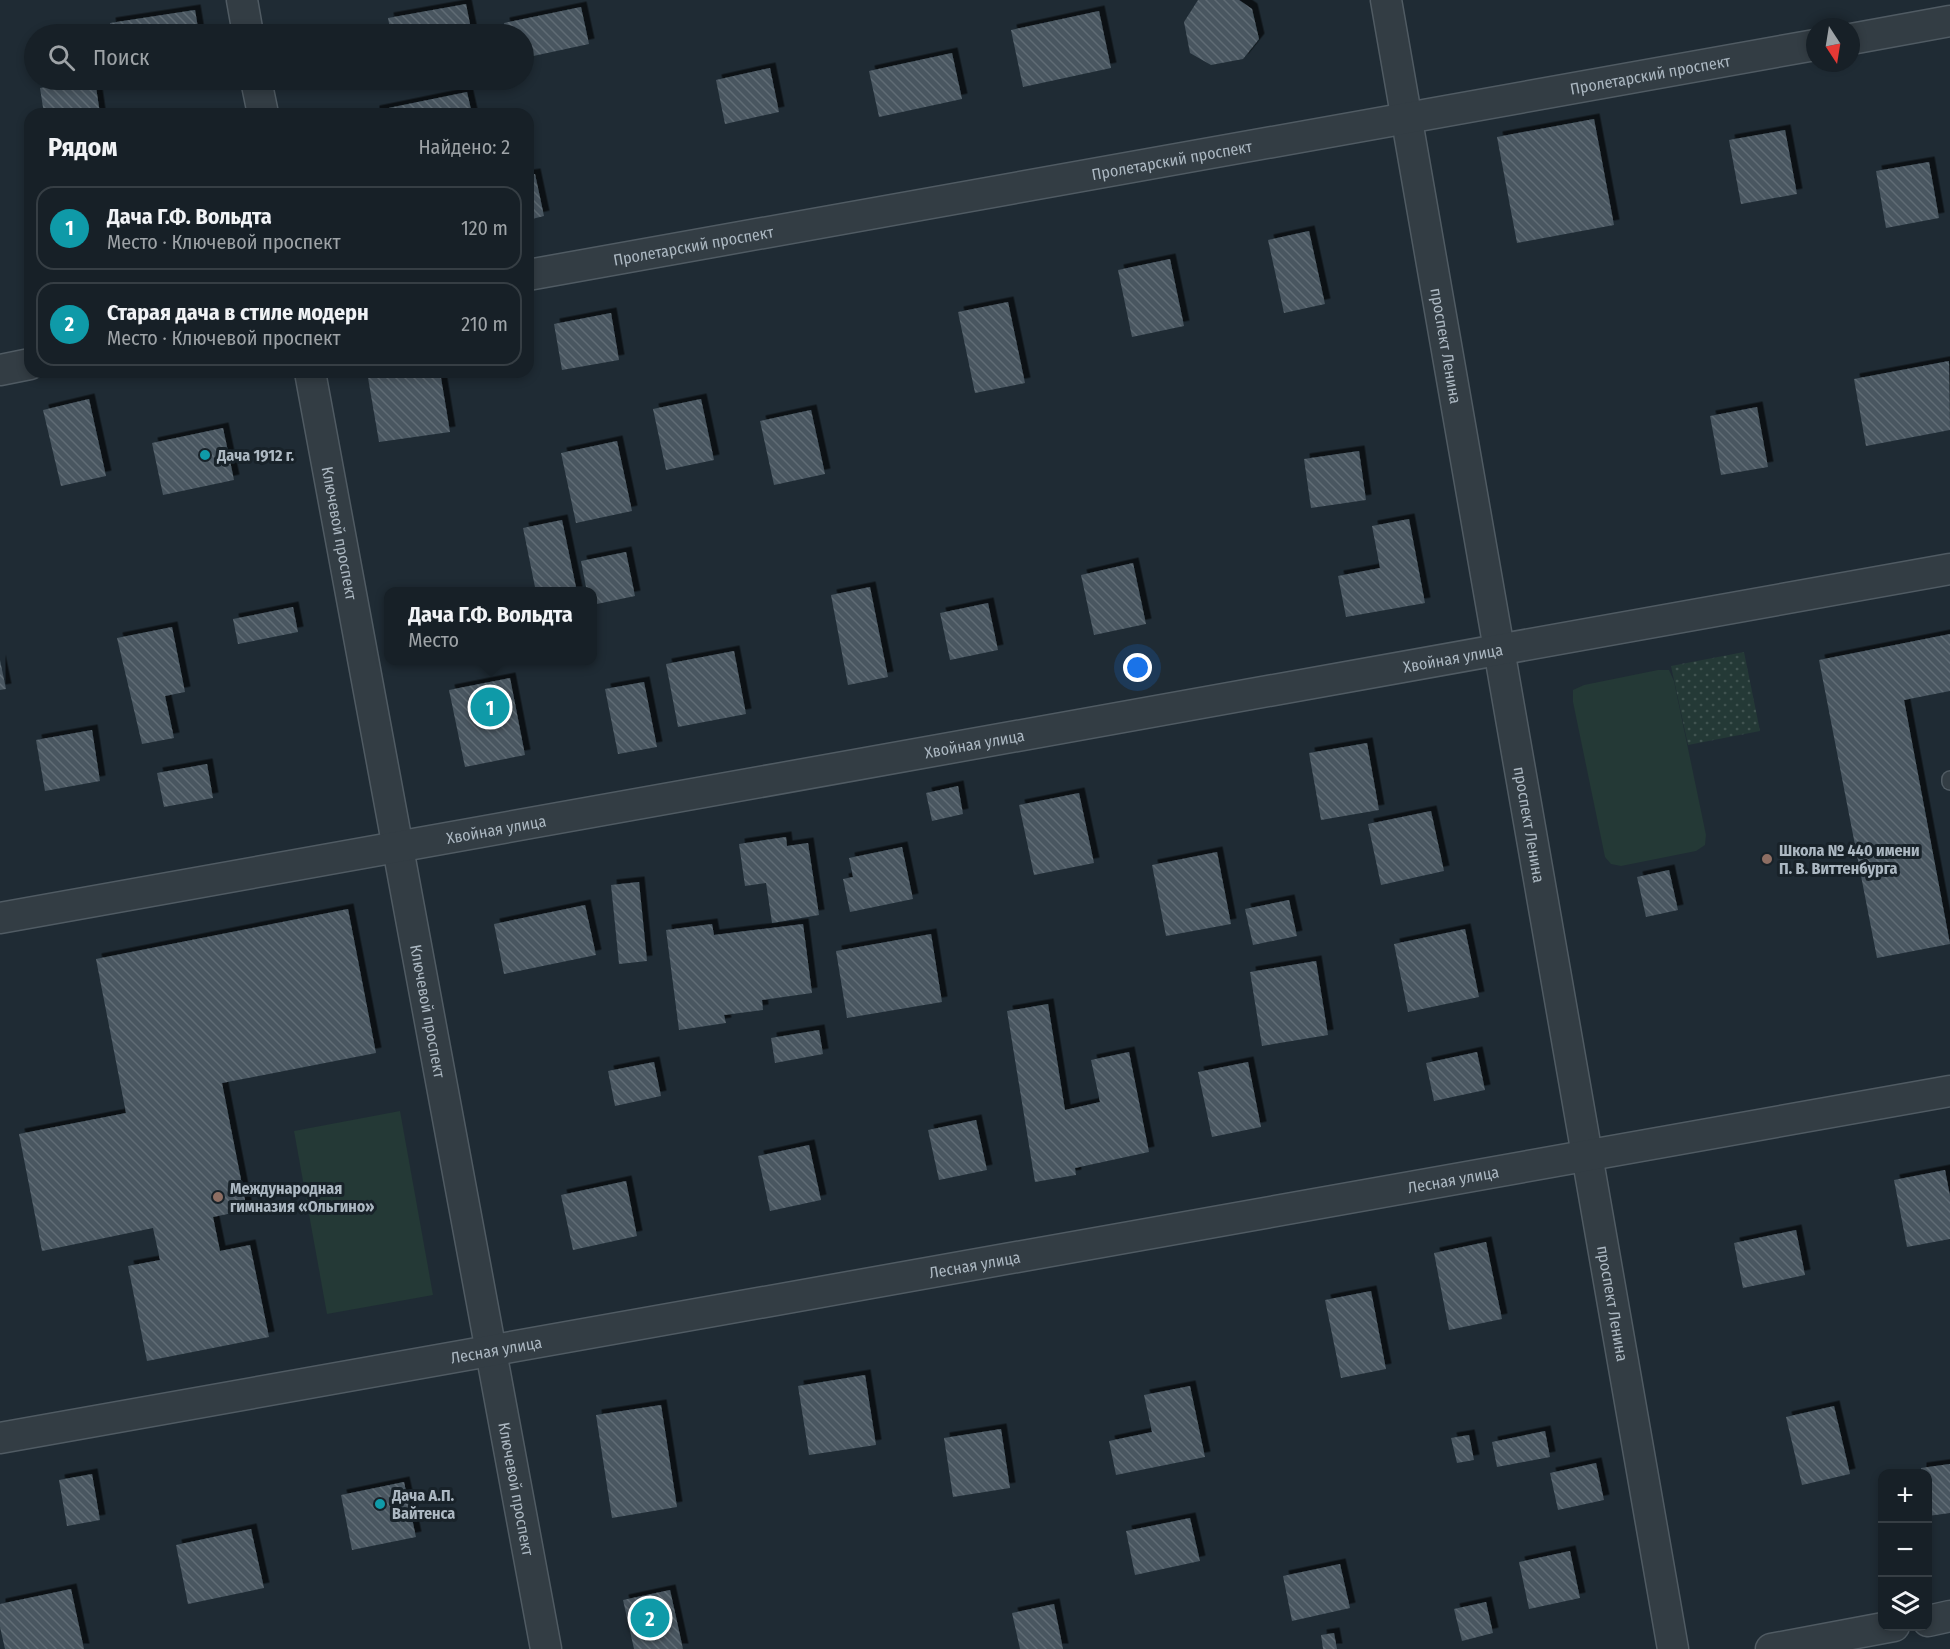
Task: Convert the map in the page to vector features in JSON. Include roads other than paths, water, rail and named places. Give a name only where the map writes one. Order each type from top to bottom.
[{"type":"street","points":[[242,0],[246,24]]},
{"type":"street","name":"проспект Ленина","points":[[1386,0],[1673,1649]]},
{"type":"street","points":[[1860,37],[1950,21]]},
{"type":"street","name":"Пролетарский проспект","points":[[534,274],[1806,47]]},
{"type":"street","points":[[258,90],[261,108]]},
{"type":"street","points":[[0,370],[24,365]]},
{"type":"street","name":"Ключевой проспект","points":[[311,378],[546,1649]]},
{"type":"street","name":"Хвойная улица","points":[[0,918],[1950,569]]},
{"type":"street","name":"Лесная улица","points":[[0,1438],[1950,1091]]},
{"type":"street","points":[[1932,1619],[1950,1616]]},
{"type":"street","points":[[1771,1649],[1878,1629]]},
{"type":"place","name":"Дача 1912 г.","points":[[205,455]]},
{"type":"place","name":"Дача Г.Ф. Вольдта","points":[[490,707]]},
{"type":"place","name":"Школа № 440 имени П. В. Виттенбурга","points":[[1767,859]]},
{"type":"place","name":"Международная гимназия «Ольгино»","points":[[218,1197]]},
{"type":"place","name":"Дача А.П. Вайтенса","points":[[380,1504]]},
{"type":"place","name":"Старая дача в стиле модерн","points":[[650,1618]]}]
